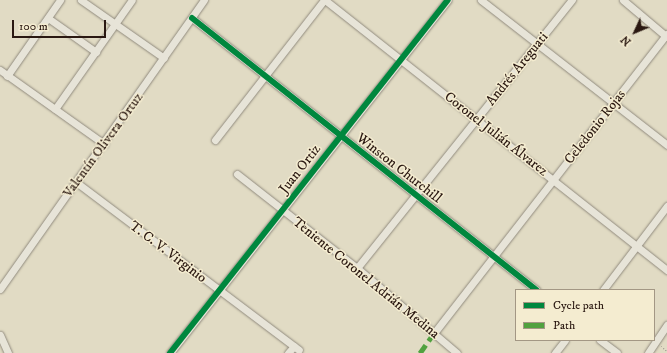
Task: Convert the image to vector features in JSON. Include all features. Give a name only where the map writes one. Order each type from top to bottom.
[{"type":"street","points":[[7,76],[60,0]]},
{"type":"street","points":[[81,0],[164,58]]},
{"type":"street","points":[[55,110],[132,0]]},
{"type":"street","name":"Valentín Olivera Ortuz","points":[[0,289],[104,144],[204,0]]},
{"type":"street","points":[[215,140],[324,0]]},
{"type":"street","name":"Coronel Julián Álvarez","points":[[324,0],[401,59],[667,270]]},
{"type":"street","name":"Juan Ortiz","points":[[170,353],[448,0]]},
{"type":"street","points":[[481,0],[667,145]]},
{"type":"street","name":"Andrés Areguati","points":[[357,268],[416,197],[572,0]]},
{"type":"street","points":[[623,0],[667,36]]},
{"type":"street","points":[[48,18],[96,52]]},
{"type":"street","name":"Winston Churchill","points":[[192,18],[340,137],[535,289]]},
{"type":"street","name":"Celedonio Rojas","points":[[434,333],[667,36]]},
{"type":"street","points":[[0,70],[104,144]]},
{"type":"street","name":"Teniente Coronel Adrián Medina","points":[[237,174],[357,268],[457,353]]},
{"type":"street","name":"T. C. V. Virginio","points":[[76,182],[297,348],[288,353]]},
{"type":"street","points":[[604,289],[667,206]]},
{"type":"street","points":[[648,353],[667,325]]},
{"type":"street","points":[[0,335],[8,353]]},
{"type":"street","points":[[555,353],[564,341]]},
{"type":"street","points":[[601,341],[617,353]]},
{"type":"path","points":[[656,342],[667,351]]},
{"type":"marked path","points":[[420,353],[434,333]]},
{"type":"cycle path","points":[[170,353],[448,0]]},
{"type":"cycle path","points":[[192,18],[535,289]]}]
